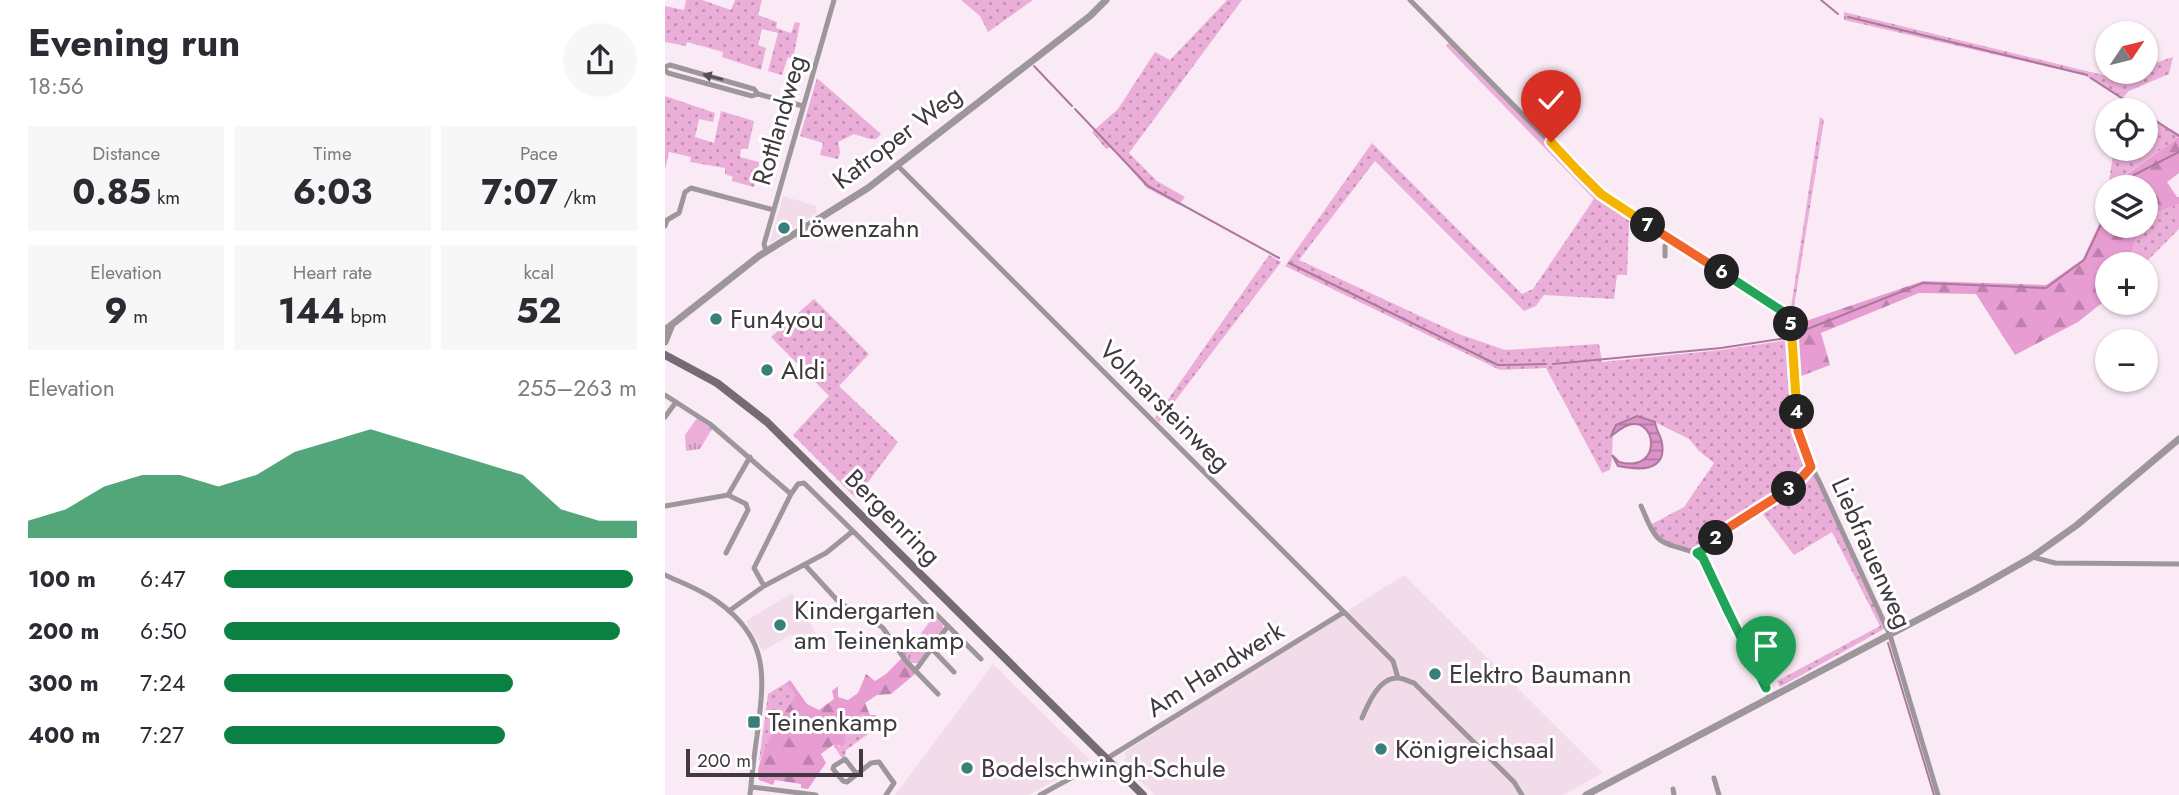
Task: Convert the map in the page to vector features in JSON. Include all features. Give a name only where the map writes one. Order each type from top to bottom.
[{"type":"main road","name":"Bergenring","points":[[665,355],[717,383],[767,422],[1143,795]]},
{"type":"street","name":"Rottlandweg","points":[[766,251],[764,244],[773,210],[834,0]]},
{"type":"street","name":"Katroper Weg","points":[[665,330],[766,251],[868,188],[898,166],[1107,0]]},
{"type":"street","name":"Liebfrauenweg","points":[[1410,0],[1601,194],[1790,318],[1798,431],[1811,467],[1890,635],[1938,795]]},
{"type":"street","points":[[665,69],[668,73],[752,96],[758,94],[803,106]]},
{"type":"street","name":"Volmarsteinweg","points":[[898,166],[1393,661],[1398,678],[1414,683],[1514,782],[1522,795]]},
{"type":"street","points":[[665,226],[667,220],[679,213],[685,192],[691,188],[773,210]]},
{"type":"street","points":[[1665,256],[1665,246],[1670,239]]},
{"type":"street","name":"Katroper Weg","points":[[665,342],[673,323]]},
{"type":"street","points":[[665,395],[710,424],[791,494]]},
{"type":"street","points":[[665,417],[676,402]]},
{"type":"street","points":[[1586,795],[2032,557],[2115,494],[2179,439]]},
{"type":"street","points":[[729,495],[750,457]]},
{"type":"street","points":[[1697,553],[1711,544],[1720,533],[1794,486],[1811,467]]},
{"type":"street","points":[[764,586],[754,568],[791,494],[798,484],[804,483],[981,659]]},
{"type":"street","points":[[665,506],[729,495],[746,503],[748,510],[726,553]]},
{"type":"street","points":[[1641,506],[1657,537],[1664,543],[1697,553],[1703,558],[1770,698]]},
{"type":"street","points":[[729,611],[764,586],[826,553],[853,531]]},
{"type":"street","points":[[2032,557],[2055,563],[2179,564]]},
{"type":"street","points":[[806,565],[837,600],[852,611],[869,617],[883,628],[906,661],[938,694]]},
{"type":"street","points":[[665,575],[715,600],[729,611],[747,630],[759,655],[763,691],[750,795]]},
{"type":"street","name":"Am Handwerk","points":[[1040,795],[1106,759],[1344,612]]},
{"type":"street","points":[[915,671],[948,626]]},
{"type":"street","points":[[932,649],[954,672]]},
{"type":"street","points":[[1362,718],[1371,698],[1384,684],[1398,678]]},
{"type":"street","points":[[856,774],[845,759],[834,765],[833,769],[847,782],[871,763],[879,762],[894,783],[886,795]]},
{"type":"street","points":[[1714,779],[1719,795]]},
{"type":"street","points":[[751,787],[816,795]]},
{"type":"shaded area","name":"Löwenzahn","points":[[783,196],[816,206],[817,213],[770,243]]},
{"type":"shaded area","points":[[1637,416],[1655,422],[1662,443],[1660,460],[1655,465],[1642,468],[1618,466],[1612,455],[1619,462],[1633,463],[1643,460],[1649,452],[1649,435],[1644,428],[1636,424],[1626,426],[1611,436],[1616,425]]},
{"type":"shaded area","points":[[1404,575],[1603,773],[1563,795],[1155,795],[1124,765],[1126,751]]},
{"type":"shaded area","name":"Kindergarten am Teinenkamp","points":[[792,593],[818,637],[790,635],[763,651],[746,621]]},
{"type":"shaded area","points":[[993,664],[1091,761],[1028,795],[895,795]]},
{"type":"green space","points":[[686,0],[702,0],[731,10],[735,0],[762,0],[758,15],[777,22],[776,28],[791,33],[795,22],[800,23],[793,59],[788,57],[782,75],[768,71],[778,33],[762,29],[758,45],[766,48],[761,70],[722,57],[723,52],[687,42],[686,46],[665,42],[665,6],[684,10]]},
{"type":"green space","points":[[961,0],[1033,0],[988,32],[980,16]]},
{"type":"green space","points":[[1227,0],[1242,0],[1129,153],[1157,181],[1185,197],[1179,205],[1147,188],[1111,147],[1106,149],[1092,132],[1118,109],[1155,52],[1170,60]]},
{"type":"green space","points":[[1844,12],[2095,73],[2095,82],[2084,75],[1844,20]]},
{"type":"green space","points":[[1450,40],[1600,195],[1631,215],[1627,275],[1617,275],[1614,299],[1544,295],[1536,306],[1524,311],[1375,161],[1299,260],[1459,334],[1505,350],[1599,344],[1602,362],[1788,340],[1797,432],[1809,466],[1793,486],[1720,532],[1710,544],[1697,552],[1664,540],[1650,525],[1684,507],[1714,463],[1689,439],[1649,419],[1636,416],[1616,425],[1610,470],[1602,473],[1546,368],[1500,370],[1285,266],[1372,143],[1522,294],[1533,289],[1594,199],[1446,46]]},
{"type":"green space","points":[[2173,57],[2169,74],[2158,79],[2158,62]]},
{"type":"green space","points":[[817,78],[881,134],[876,139],[870,139],[854,134],[838,142],[838,159],[820,155],[823,143],[800,136]]},
{"type":"green space","points":[[2098,84],[2145,84],[2129,91],[2119,98]]},
{"type":"green space","points":[[665,96],[715,113],[713,122],[699,119],[695,137],[714,143],[721,111],[754,121],[748,149],[741,149],[740,157],[759,162],[754,187],[732,181],[733,177],[725,174],[725,168],[690,162],[691,157],[669,152],[665,170]]},
{"type":"green space","points":[[1820,117],[1824,120],[1794,307],[1791,307]]},
{"type":"green space","points":[[2158,121],[2179,134],[2179,137],[2158,152]]},
{"type":"green space","points":[[2179,137],[2179,173],[2167,182],[2179,197],[2179,204],[2158,212],[2158,175],[2126,175],[2145,161],[2158,161],[2158,152]]},
{"type":"green space","points":[[2112,161],[2145,161],[2125,175],[2110,175]]},
{"type":"green space","points":[[2179,204],[2179,229],[2156,252],[2132,252],[2136,238],[2158,238],[2158,212]]},
{"type":"green space","points":[[2095,233],[2095,238],[2136,238],[2132,252],[2095,252],[2095,309],[2078,322],[2015,355],[1976,294],[1919,293],[1821,333],[1830,365],[1799,377],[1797,324],[1923,281],[2046,285],[2083,259]]},
{"type":"green space","points":[[1269,255],[1281,262],[1159,422],[1155,418]]},
{"type":"green space","points":[[814,299],[869,354],[839,386],[898,442],[856,498],[793,435],[829,396],[771,337]]},
{"type":"green space","points":[[697,418],[712,429],[700,449],[686,451],[685,435]]},
{"type":"green space","points":[[1810,468],[1884,629],[1780,687],[1777,681],[1880,626],[1832,532],[1794,555],[1759,509],[1795,487]]},
{"type":"green space","points":[[934,616],[943,625],[943,629],[918,663],[911,663],[901,650],[919,636]]},
{"type":"green space","points":[[902,658],[915,674],[891,694],[877,695],[865,703],[870,715],[876,715],[880,722],[869,722],[862,714],[852,720],[842,714],[834,723],[845,735],[845,742],[843,746],[833,745],[821,754],[826,763],[808,789],[801,788],[801,784],[775,780],[773,785],[759,780],[760,761],[795,695],[786,683],[790,680],[807,704],[819,710],[834,699],[832,691],[838,686],[838,697],[848,700],[858,693],[866,674],[875,681]]},
{"type":"green space","points":[[786,683],[795,695],[759,761],[768,694]]},
{"type":"green space","points":[[842,714],[862,714],[869,722],[880,722],[889,734],[884,738],[879,730],[871,732],[846,750],[842,758],[833,745],[840,747],[833,723]]},
{"type":"waterway","points":[[1821,0],[1838,14]]},
{"type":"waterway","points":[[1848,17],[2087,75]]},
{"type":"waterway","points":[[1034,66],[1072,106]]},
{"type":"waterway","points":[[2091,78],[2122,98]]},
{"type":"waterway","points":[[1075,109],[1148,186],[1279,258]]},
{"type":"waterway","points":[[2158,122],[2179,136]]},
{"type":"waterway","points":[[2134,175],[2179,152]]},
{"type":"waterway","points":[[1800,332],[1923,283],[2046,288],[2084,260],[2095,237]]},
{"type":"waterway","points":[[1289,263],[1498,365],[1546,364]]},
{"type":"waterway","points":[[1553,364],[1721,348],[1787,338]]},
{"type":"waterway","points":[[1888,643],[1934,795]]},
{"type":"place","name":"Löwenzahn","points":[[784,228]]},
{"type":"place","name":"Fun4you","points":[[716,319]]},
{"type":"place","name":"Aldi","points":[[767,370]]},
{"type":"place","name":"Kindergarten am Teinenkamp","points":[[780,625]]},
{"type":"place","name":"Elektro Baumann","points":[[1435,674]]},
{"type":"place","name":"Teinenkamp","points":[[754,722]]},
{"type":"place","name":"Königreichsaal","points":[[1381,749]]},
{"type":"place","name":"Bodelschwingh-Schule","points":[[967,768]]},
{"type":"route","points":[[1551,142],[1601,194],[1790,318],[1798,431],[1811,467],[1794,486],[1720,533],[1711,544],[1697,553],[1703,558],[1766,688]]}]
